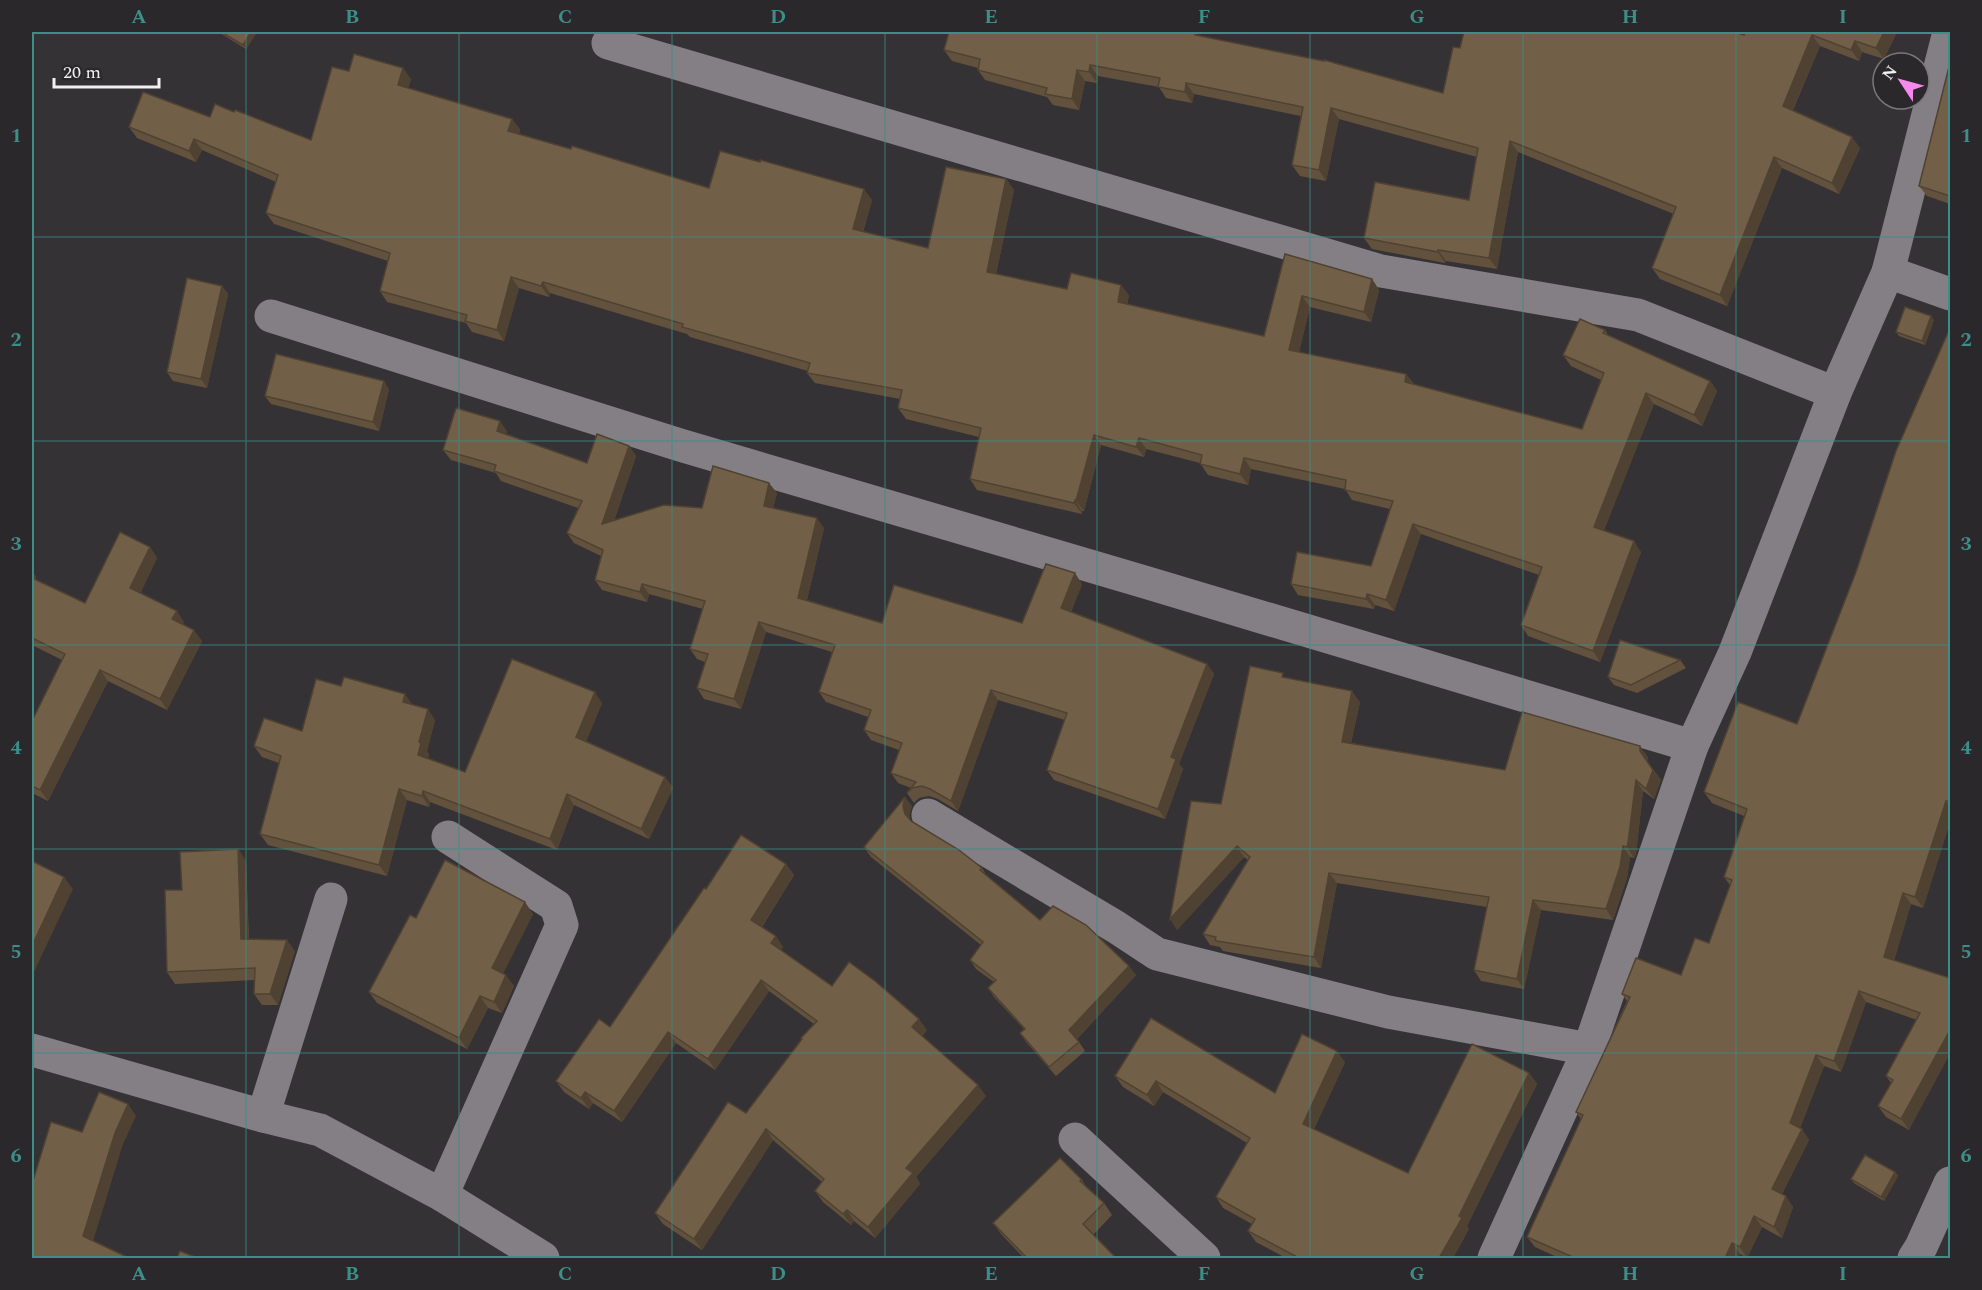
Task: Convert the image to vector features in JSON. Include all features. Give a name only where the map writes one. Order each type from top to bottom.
[{"type":"street","points":[[1494,1258],[1589,1049],[1692,746],[1735,652],[1835,393],[1888,272],[1949,32]]},
{"type":"street","points":[[608,43],[1382,271],[1638,315],[1835,393]]},
{"type":"street","points":[[1888,272],[1950,294]]},
{"type":"street","points":[[271,316],[680,445],[1692,746]]},
{"type":"street","points":[[928,815],[1116,927],[1157,954],[1388,1012],[1589,1049]]},
{"type":"street","points":[[442,1195],[562,925],[556,906],[448,837]]},
{"type":"street","points":[[263,1116],[331,899]]},
{"type":"street","points":[[32,1050],[320,1130],[442,1195],[543,1258]]},
{"type":"street","points":[[1075,1138],[1204,1258]]},
{"type":"street","points":[[1914,1258],[1950,1183]]},
{"type":"building","points":[[221,32],[251,32],[243,45]]},
{"type":"building","points":[[949,32],[1188,32],[1324,60],[1443,93],[1453,47],[1460,48],[1464,32],[1735,32],[1744,35],[1746,32],[1884,32],[1876,48],[1855,41],[1851,50],[1812,35],[1783,106],[1852,137],[1832,183],[1774,157],[1720,295],[1652,268],[1676,207],[1510,141],[1489,258],[1438,250],[1438,252],[1364,238],[1375,182],[1469,200],[1478,148],[1331,108],[1319,170],[1292,165],[1303,107],[1186,83],[1185,92],[1158,87],[1160,78],[1090,65],[1089,72],[1077,70],[1072,99],[1045,94],[1047,88],[978,70],[980,59],[944,50]]},
{"type":"building","points":[[354,54],[403,68],[398,85],[512,119],[508,131],[571,149],[572,146],[709,188],[720,151],[864,189],[853,229],[928,248],[946,167],[1006,179],[987,272],[1067,289],[1071,273],[1121,285],[1118,302],[1264,336],[1285,254],[1372,279],[1364,312],[1302,296],[1289,350],[1406,374],[1405,382],[1582,429],[1604,373],[1563,355],[1580,319],[1605,330],[1603,333],[1710,381],[1694,415],[1646,393],[1594,527],[1634,541],[1593,651],[1521,625],[1542,567],[1413,524],[1386,600],[1367,594],[1366,599],[1291,584],[1297,552],[1371,566],[1393,501],[1345,490],[1346,480],[1244,458],[1240,474],[1200,464],[1202,455],[1139,438],[1136,447],[1094,435],[1074,503],[970,479],[981,428],[898,408],[902,390],[807,373],[810,363],[682,327],[683,324],[543,282],[541,286],[511,277],[497,330],[465,321],[467,315],[380,291],[390,253],[266,213],[278,175],[194,139],[189,151],[129,127],[143,92],[210,117],[215,104],[311,140],[332,67],[349,71]]},
{"type":"building","points":[[1950,63],[1950,196],[1919,186]]},
{"type":"building","points":[[187,278],[222,286],[201,379],[167,372]]},
{"type":"building","points":[[1905,307],[1931,316],[1922,341],[1896,332]]},
{"type":"building","points":[[1950,328],[1950,802],[1946,801],[1915,897],[1903,893],[1884,957],[1950,978],[1950,1030],[1901,1119],[1878,1106],[1893,1080],[1886,1076],[1920,1013],[1859,991],[1834,1061],[1816,1055],[1790,1123],[1802,1129],[1772,1189],[1786,1196],[1774,1227],[1754,1216],[1740,1247],[1732,1243],[1725,1258],[1575,1258],[1527,1237],[1583,1115],[1576,1112],[1630,997],[1622,994],[1636,958],[1681,975],[1695,938],[1709,943],[1732,880],[1724,877],[1747,809],[1704,792],[1738,702],[1797,724],[1856,572],[1896,451]]},
{"type":"building","points":[[276,354],[384,381],[373,422],[265,396]]},
{"type":"building","points":[[456,408],[500,421],[497,431],[587,463],[597,434],[629,446],[602,524],[664,505],[702,508],[713,466],[769,483],[764,506],[817,518],[798,598],[882,623],[894,585],[1022,623],[1046,564],[1075,573],[1061,608],[1207,664],[1171,757],[1176,759],[1158,809],[1047,770],[1067,713],[991,690],[951,801],[922,786],[912,788],[907,793],[916,782],[891,773],[902,743],[864,730],[871,710],[819,692],[835,645],[759,622],[734,699],[697,688],[708,654],[690,649],[705,601],[642,584],[640,592],[595,580],[603,550],[567,533],[582,501],[494,471],[496,465],[443,450]]},
{"type":"building","points":[[120,532],[150,547],[130,588],[177,611],[172,619],[194,630],[160,699],[100,670],[40,790],[32,786],[32,721],[65,654],[32,638],[32,578],[85,603]]},
{"type":"building","points":[[1620,640],[1680,660],[1631,685],[1608,677]]},
{"type":"building","points":[[512,659],[595,692],[576,737],[665,777],[641,829],[567,794],[550,839],[423,791],[422,796],[399,789],[379,865],[260,834],[281,756],[254,746],[264,718],[302,731],[316,679],[341,686],[344,677],[405,694],[403,702],[428,709],[418,755],[465,772]]},
{"type":"building","points":[[1250,666],[1283,673],[1282,677],[1352,691],[1342,742],[1505,770],[1522,712],[1640,746],[1640,751],[1653,770],[1646,789],[1636,780],[1628,843],[1627,847],[1623,846],[1620,867],[1606,909],[1533,900],[1517,979],[1474,970],[1489,897],[1329,873],[1314,957],[1217,941],[1216,937],[1203,934],[1250,857],[1237,846],[1170,919],[1191,801],[1221,804]]},
{"type":"building","points":[[905,797],[903,806],[905,814],[911,821],[959,850],[1040,920],[1053,906],[1086,925],[1129,966],[1069,1030],[1079,1042],[1049,1067],[1020,1033],[1025,1029],[988,988],[996,980],[970,960],[983,942],[864,847]]},
{"type":"building","points":[[741,835],[786,864],[751,920],[776,936],[771,943],[832,986],[849,962],[919,1019],[912,1027],[978,1085],[906,1168],[913,1173],[868,1227],[847,1210],[843,1214],[815,1191],[824,1179],[766,1129],[694,1239],[655,1213],[728,1102],[746,1113],[801,1038],[817,1021],[761,980],[708,1059],[668,1032],[614,1111],[585,1092],[581,1098],[556,1081],[599,1019],[610,1027]]},
{"type":"building","points":[[238,849],[241,939],[287,940],[270,994],[254,994],[255,968],[167,972],[165,890],[182,890],[180,852]]},
{"type":"building","points":[[445,860],[525,902],[492,968],[506,975],[494,1002],[480,996],[459,1038],[369,992],[410,915],[416,918]]},
{"type":"building","points":[[32,861],[64,877],[32,946]]},
{"type":"building","points":[[1151,1018],[1275,1093],[1302,1034],[1337,1051],[1303,1124],[1408,1173],[1472,1044],[1529,1073],[1459,1216],[1462,1218],[1439,1258],[1299,1258],[1248,1231],[1255,1219],[1216,1197],[1250,1138],[1156,1081],[1147,1095],[1115,1076]]},
{"type":"building","points":[[99,1092],[128,1104],[115,1133],[83,1236],[129,1258],[32,1258],[32,1184],[51,1122],[82,1132]]},
{"type":"building","points":[[1865,1155],[1895,1172],[1881,1197],[1851,1179]]},
{"type":"building","points":[[1060,1158],[1104,1203],[1083,1224],[1116,1258],[1027,1258],[993,1223]]},
{"type":"building","points":[[180,1251],[197,1258],[177,1258]]}]
